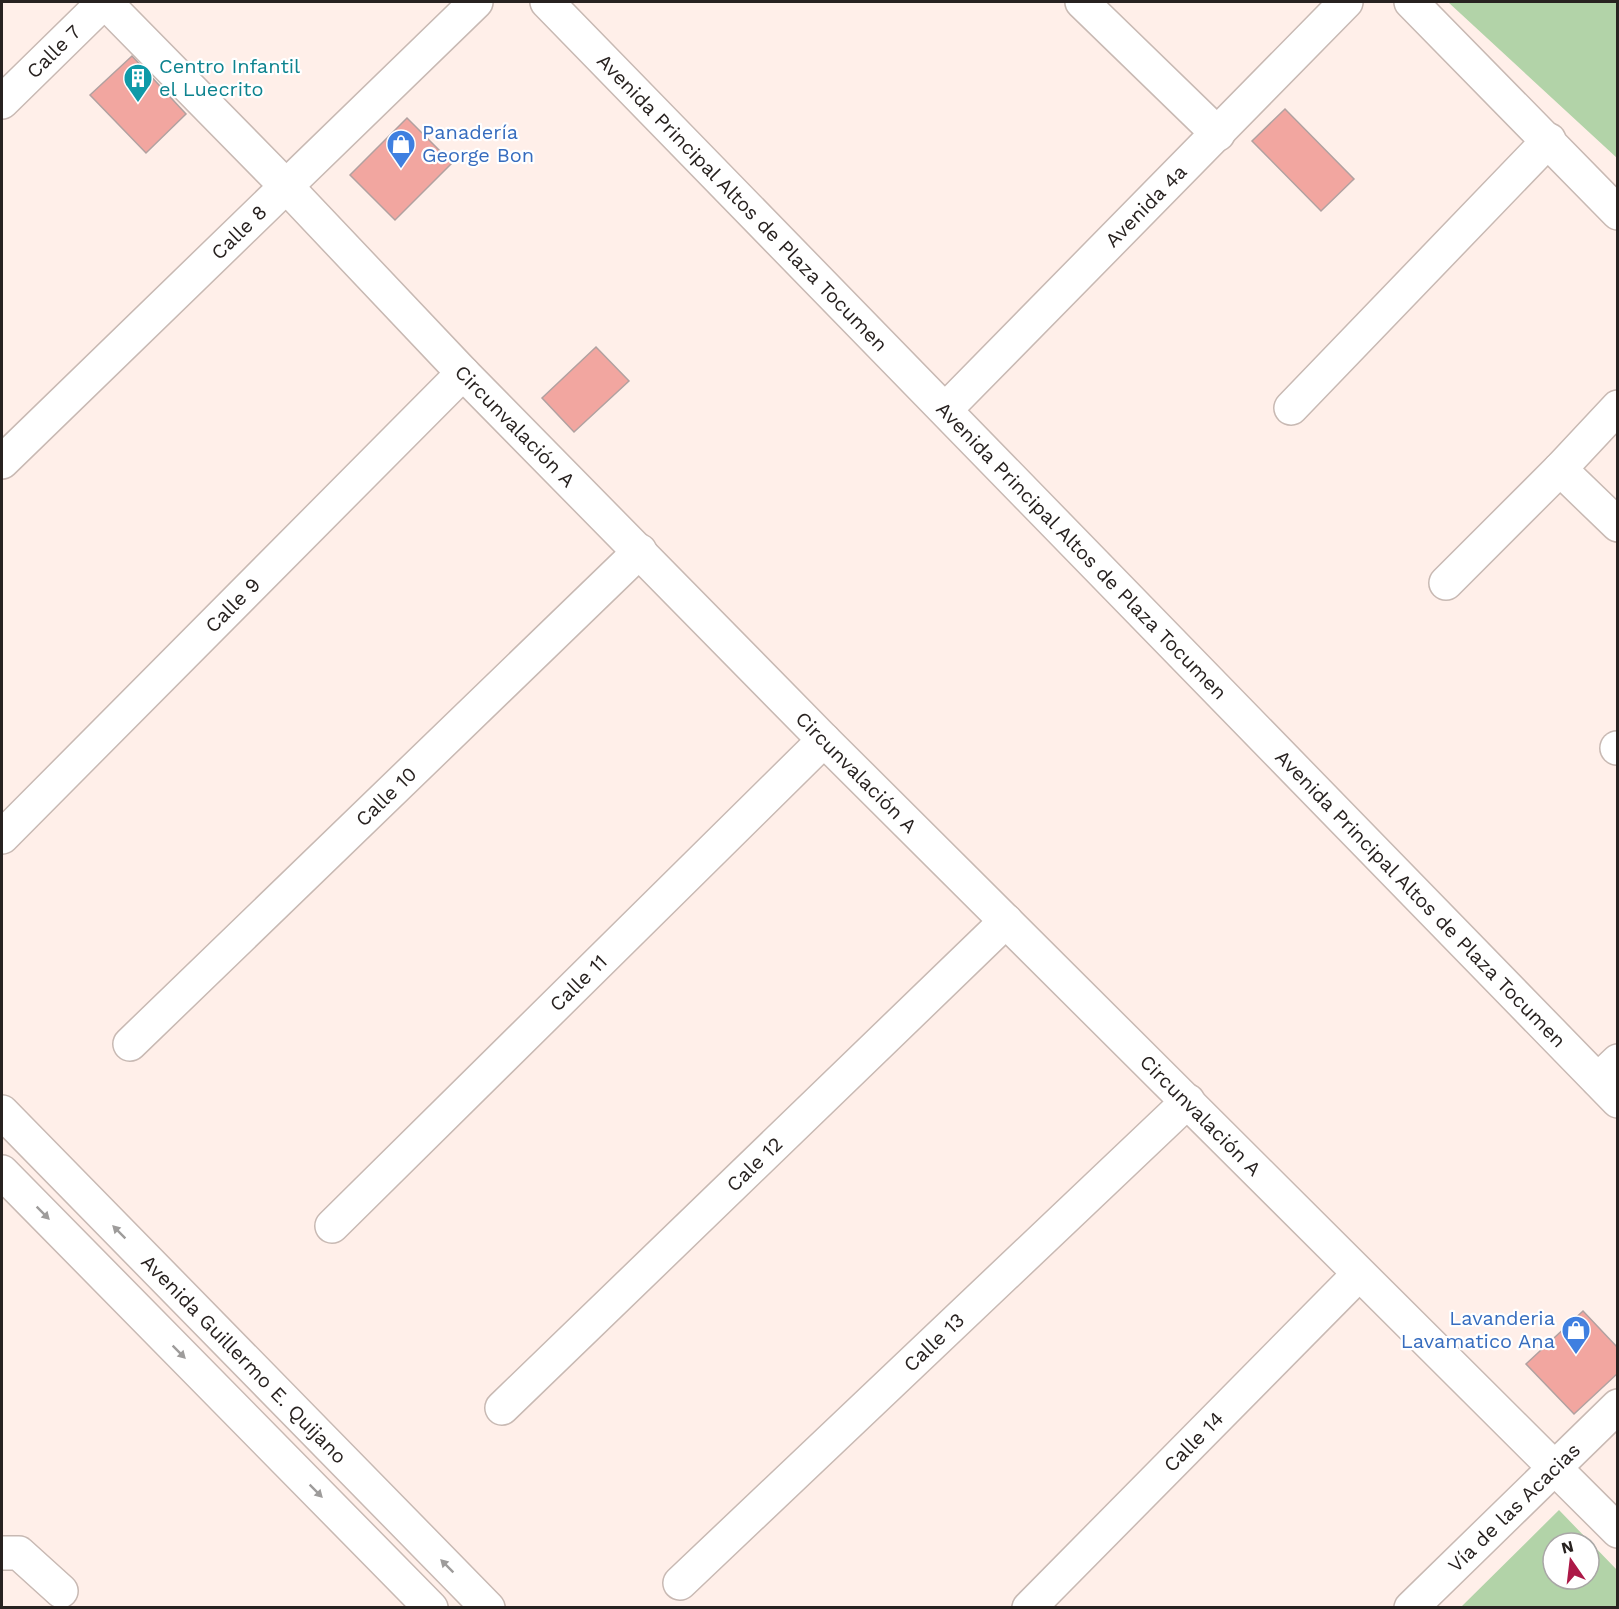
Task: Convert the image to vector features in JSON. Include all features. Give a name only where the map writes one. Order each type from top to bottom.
[{"type":"street","name":"Calle 7","points":[[2,102],[105,2]]},
{"type":"street","name":"Circunvalación A","points":[[105,2],[285,185],[463,374],[824,740],[1617,1531]]},
{"type":"street","name":"Calle 8","points":[[2,462],[476,2]]},
{"type":"street","name":"Avenida Principal Altos de Plaza Tocumen","points":[[548,2],[946,409],[1611,1081]]},
{"type":"street","points":[[1082,2],[1218,134]]},
{"type":"street","name":"Avenida 4a","points":[[946,409],[1346,2]]},
{"type":"street","points":[[1411,2],[1549,140],[1617,213]]},
{"type":"street","points":[[1291,408],[1549,140]]},
{"type":"street","name":"Calle 9","points":[[2,837],[463,374]]},
{"type":"street","points":[[1446,583],[1560,469],[1617,407]]},
{"type":"street","points":[[1560,469],[1617,525]]},
{"type":"street","name":"Calle 10","points":[[130,1044],[640,551]]},
{"type":"street","name":"Calle 11","points":[[332,1226],[824,740]]},
{"type":"street","name":"Cale 12","points":[[502,1408],[1006,921]]},
{"type":"street","name":"Calle 13","points":[[680,1583],[1188,1101]]},
{"type":"street","name":"Avenida Guillermo E. Quijano","points":[[2,1112],[488,1608]]},
{"type":"street","name":"Avenida Guillermo E. Quijano","points":[[2,1172],[431,1608]]},
{"type":"street","name":"Calle 14","points":[[1029,1608],[1358,1275]]},
{"type":"street","name":"Vía de las Acacias","points":[[1411,1608],[1617,1406]]},
{"type":"street","points":[[2,1553],[19,1553],[61,1591]]},
{"type":"green space","points":[[1448,2],[1617,2],[1617,158]]},
{"type":"green space","points":[[1559,1510],[1579,1531],[1541,1531],[1541,1591],[1601,1591],[1601,1553],[1617,1570],[1617,1607],[1461,1607]]},
{"type":"building","name":"Centro Infantil el Luecrito","points":[[132,56],[186,114],[146,153],[90,95]]},
{"type":"building","points":[[1285,109],[1354,179],[1321,211],[1252,141]]},
{"type":"building","name":"Panadería George Bon","points":[[407,118],[452,163],[395,220],[350,175]]},
{"type":"building","points":[[596,347],[629,381],[574,432],[542,398]]},
{"type":"building","name":"Lavanderia Lavamatico Ana","points":[[1583,1311],[1618,1348],[1618,1373],[1574,1414],[1526,1364]]},
{"type":"place","name":"Centro Infantil el Luecrito","points":[[138,104]]},
{"type":"place","name":"Panadería George Bon","points":[[401,170]]},
{"type":"place","name":"Lavanderia Lavamatico Ana","points":[[1576,1356]]}]
